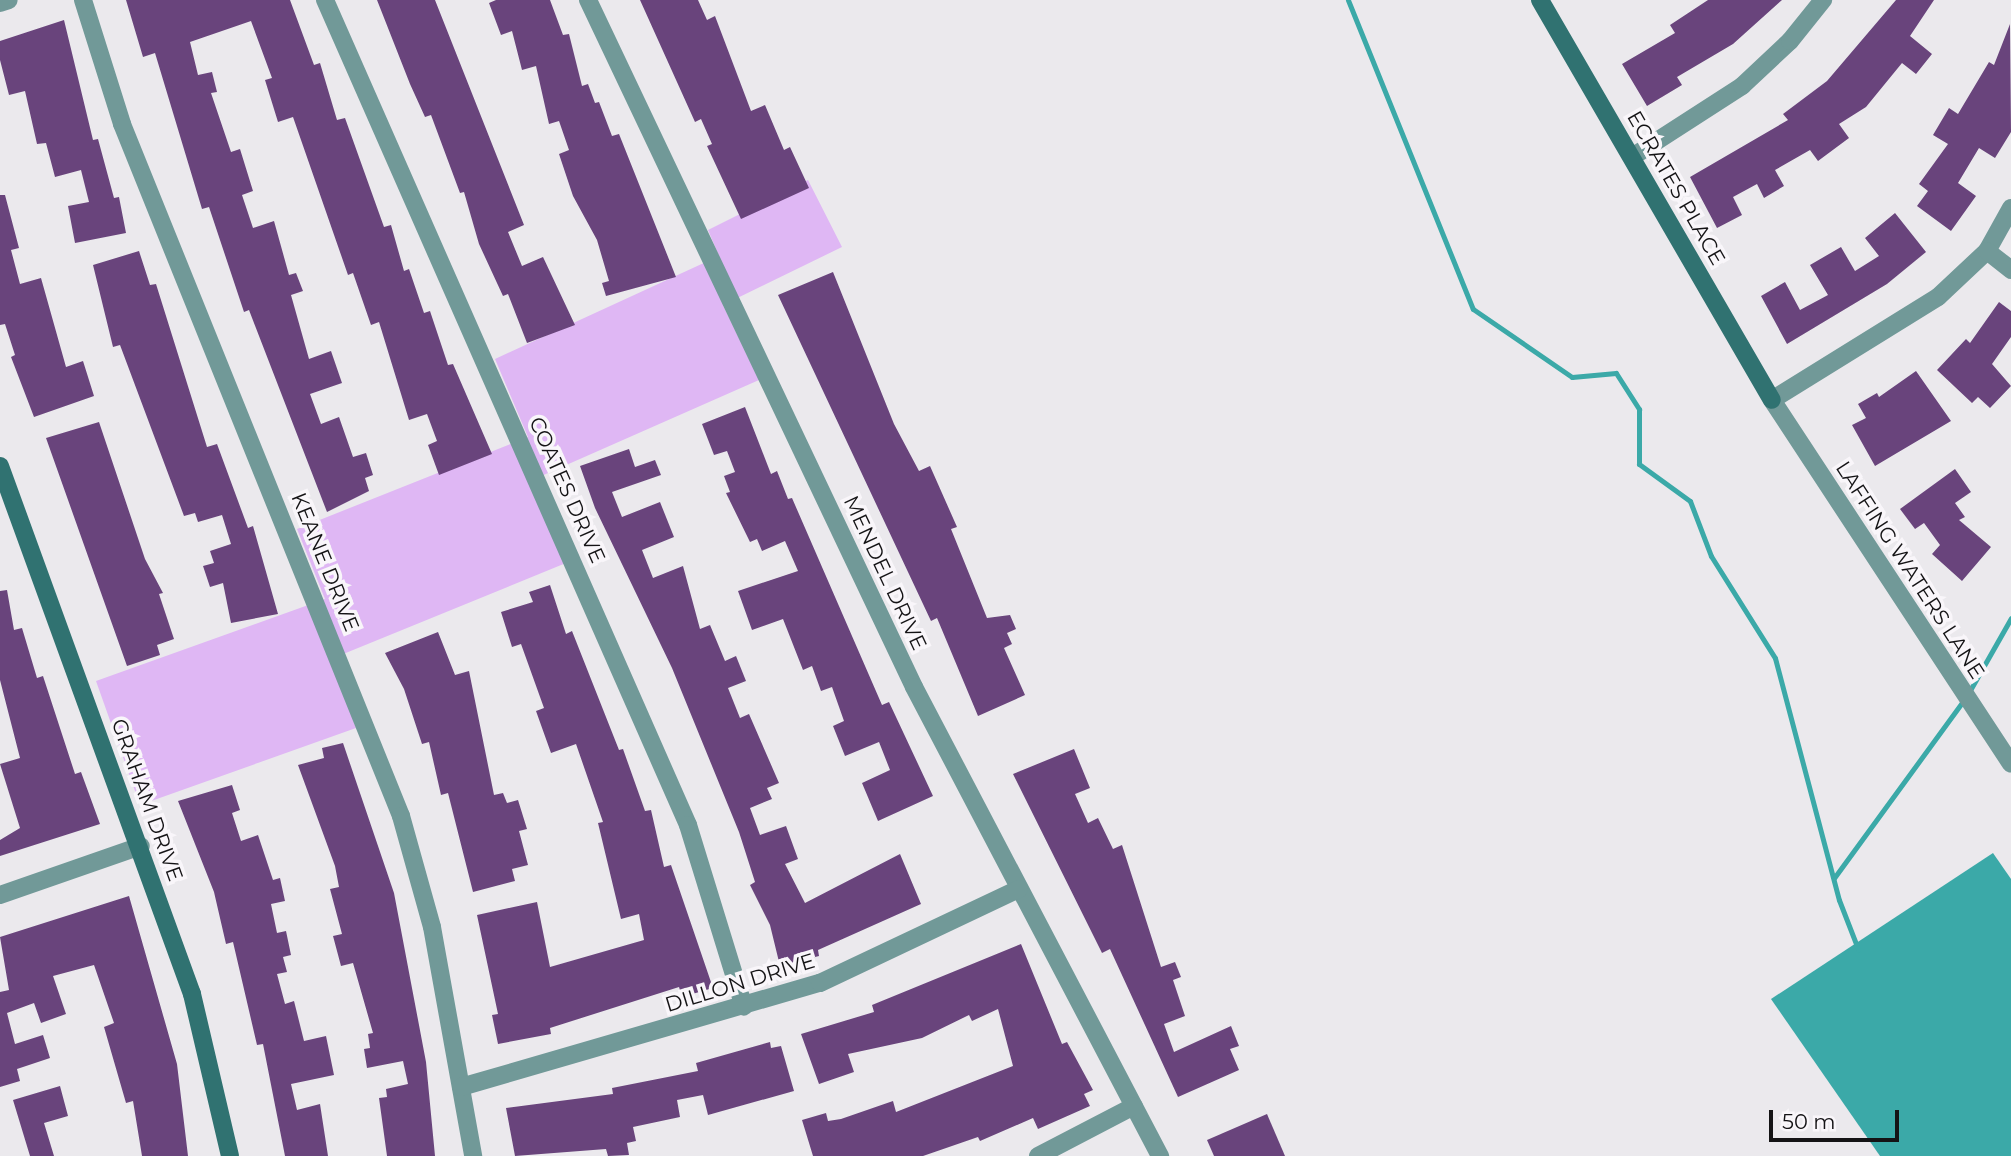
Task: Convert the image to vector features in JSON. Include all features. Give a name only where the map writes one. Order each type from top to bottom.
[{"type":"street","points":[[0,3],[9,0]]},
{"type":"street","name":"KEANE DRIVE","points":[[83,0],[122,124],[401,816],[432,927],[473,1156]]},
{"type":"street","name":"COATES DRIVE","points":[[325,0],[688,825],[744,1007]]},
{"type":"street","name":"MENDEL DRIVE","points":[[588,0],[914,687],[1160,1156]]},
{"type":"street","name":"ECRATES PLACE","points":[[1540,0],[1772,400]]},
{"type":"street","points":[[1632,157],[1742,86],[1790,41],[1823,0]]},
{"type":"street","points":[[1772,400],[1914,314],[1987,251],[2011,208]]},
{"type":"street","points":[[1987,251],[2011,270]]},
{"type":"street","name":"LAFFING WATERS LANE","points":[[1772,400],[2011,764]]},
{"type":"street","name":"GRAHAM DRIVE","points":[[0,466],[141,846],[192,994],[230,1156]]},
{"type":"street","points":[[0,895],[141,846]]},
{"type":"street","name":"DILLON DRIVE","points":[[461,1087],[744,1007],[856,969],[1019,888]]},
{"type":"street","points":[[1038,1156],[1133,1106]]},
{"type":"shaded area","points":[[808,180],[842,247],[723,305],[759,380],[530,481],[566,563],[331,659],[356,728],[140,805],[96,681],[325,599],[297,529],[528,437],[495,359],[719,256],[708,230]]},
{"type":"water","points":[[1993,853],[2011,879],[2011,1156],[1880,1156],[1771,999]]},
{"type":"building","points":[[126,0],[290,0],[314,65],[320,63],[337,120],[345,118],[384,227],[391,225],[404,271],[409,269],[424,313],[430,311],[448,365],[453,364],[492,454],[439,475],[428,445],[437,441],[427,414],[409,420],[379,322],[371,325],[353,273],[348,275],[293,117],[278,122],[265,80],[272,78],[251,21],[190,42],[198,75],[212,72],[217,92],[211,93],[231,152],[240,149],[253,191],[242,195],[253,228],[274,221],[289,275],[296,273],[303,291],[291,295],[309,359],[331,351],[342,383],[310,394],[321,424],[339,417],[353,457],[366,453],[373,475],[365,478],[369,491],[327,512],[249,310],[244,312],[209,207],[202,209],[155,53],[143,57]]},
{"type":"building","points":[[377,0],[435,0],[524,225],[508,232],[522,266],[543,257],[575,325],[527,343],[508,294],[503,296],[479,244],[464,192],[460,193],[431,115],[425,117],[410,84]]},
{"type":"building","points":[[496,0],[550,0],[563,35],[569,34],[582,86],[588,84],[595,103],[599,102],[612,136],[619,134],[676,277],[606,296],[602,283],[609,281],[597,240],[573,196],[559,154],[569,150],[559,121],[549,124],[536,66],[522,70],[512,31],[501,35],[489,3]]},
{"type":"building","points":[[640,0],[698,0],[707,20],[715,16],[751,111],[765,105],[784,150],[790,147],[809,188],[741,219],[707,146],[712,144],[701,119],[695,122]]},
{"type":"building","points":[[1708,0],[1782,0],[1733,44],[1677,77],[1682,85],[1647,106],[1622,64],[1675,33],[1670,25]]},
{"type":"building","points":[[1896,0],[1934,0],[1910,36],[1932,54],[1916,74],[1902,63],[1866,107],[1839,124],[1849,138],[1818,161],[1810,150],[1775,170],[1784,186],[1764,198],[1757,184],[1733,197],[1742,215],[1717,228],[1690,177],[1788,120],[1783,114],[1827,81]]},
{"type":"building","points":[[64,20],[93,140],[98,139],[114,198],[119,197],[126,233],[75,243],[68,206],[89,202],[81,170],[55,177],[46,143],[37,144],[25,91],[9,95],[0,60],[0,41]]},
{"type":"building","points":[[2010,24],[2011,132],[1995,158],[1979,148],[1958,183],[1976,196],[1951,231],[1917,206],[1928,191],[1919,184],[1948,144],[1933,135],[1949,108],[1958,114],[1989,62],[1994,65]]},
{"type":"building","points":[[0,195],[5,195],[19,248],[11,250],[20,284],[41,278],[66,367],[83,361],[94,396],[34,417],[11,357],[15,355],[5,324],[0,325]]},
{"type":"building","points":[[1895,213],[1926,252],[1887,284],[1787,344],[1761,296],[1785,282],[1800,310],[1828,295],[1810,265],[1841,247],[1855,271],[1879,256],[1865,238]]},
{"type":"building","points":[[139,251],[150,285],[156,284],[207,447],[217,444],[248,528],[253,526],[278,614],[231,623],[223,583],[210,587],[203,566],[214,563],[210,551],[231,544],[222,515],[198,522],[195,513],[184,516],[120,345],[113,347],[93,265]]},
{"type":"building","points":[[833,272],[894,424],[919,471],[930,466],[957,527],[951,529],[987,618],[1010,615],[1016,629],[1007,633],[1012,644],[1004,648],[1025,695],[978,716],[937,618],[931,621],[778,295]]},
{"type":"building","points":[[1999,302],[2011,311],[2011,337],[1992,364],[2011,386],[1990,408],[1978,397],[1972,403],[1937,370],[1966,339],[1970,343]]},
{"type":"building","points":[[1916,371],[1951,421],[1875,466],[1852,425],[1866,418],[1858,404],[1877,393],[1879,397]]},
{"type":"building","points":[[745,407],[771,474],[777,471],[788,499],[792,498],[882,705],[889,702],[933,796],[878,821],[862,783],[890,770],[879,742],[845,756],[833,726],[844,721],[832,687],[821,691],[812,666],[803,670],[783,619],[752,630],[738,591],[798,571],[785,541],[762,551],[757,539],[750,542],[726,493],[730,492],[724,476],[735,472],[727,451],[714,455],[702,424]]},
{"type":"building","points":[[99,422],[145,559],[163,593],[159,594],[174,639],[157,645],[160,655],[127,666],[46,438]]},
{"type":"building","points":[[629,449],[635,467],[655,460],[661,475],[612,492],[622,517],[660,502],[674,537],[642,550],[653,578],[683,566],[700,629],[710,625],[725,661],[736,656],[746,681],[728,688],[740,718],[749,714],[779,783],[767,788],[772,799],[750,808],[760,835],[786,826],[798,859],[785,864],[805,903],[900,854],[921,904],[818,950],[819,956],[780,966],[770,925],[750,885],[755,882],[739,832],[672,668],[595,508],[580,466]]},
{"type":"building","points":[[1955,469],[1971,492],[1955,503],[1965,517],[1959,520],[1991,547],[1962,581],[1932,554],[1940,545],[1924,523],[1915,529],[1900,509]]},
{"type":"building","points":[[550,585],[566,634],[572,631],[619,750],[623,749],[645,811],[651,810],[664,867],[671,865],[713,988],[682,997],[679,987],[550,1028],[551,1034],[498,1044],[492,1015],[498,1014],[477,915],[537,902],[550,967],[644,940],[639,914],[621,919],[598,823],[603,822],[576,744],[551,753],[536,711],[544,708],[521,644],[512,647],[501,612],[533,602],[529,592]]},
{"type":"building","points":[[7,590],[14,630],[22,628],[37,678],[43,676],[75,774],[81,772],[100,824],[0,856],[0,840],[20,828],[0,764],[20,758],[0,680],[0,591]]},
{"type":"building","points":[[438,632],[455,675],[469,671],[494,795],[503,793],[507,803],[518,800],[527,829],[519,831],[528,865],[512,869],[515,881],[473,892],[448,793],[441,795],[429,742],[422,744],[404,689],[385,653]]},
{"type":"building","points":[[343,743],[394,893],[426,1062],[435,1156],[387,1156],[379,1098],[387,1097],[386,1089],[408,1084],[403,1061],[367,1068],[364,1049],[370,1048],[368,1034],[373,1033],[353,963],[341,966],[333,936],[342,934],[330,889],[339,887],[335,866],[298,765],[324,758],[322,748]]},
{"type":"building","points":[[1074,749],[1090,788],[1075,794],[1088,823],[1098,818],[1113,849],[1122,845],[1161,967],[1175,962],[1181,977],[1173,980],[1185,1016],[1164,1024],[1174,1052],[1231,1026],[1239,1046],[1230,1049],[1239,1070],[1178,1097],[1110,949],[1102,953],[1013,774]]},
{"type":"building","points":[[232,785],[240,810],[232,813],[241,841],[258,835],[273,880],[280,878],[285,901],[271,904],[277,933],[286,931],[291,955],[283,957],[287,972],[277,974],[285,1004],[294,1001],[304,1041],[326,1036],[334,1075],[291,1084],[297,1110],[320,1104],[328,1156],[285,1156],[263,1044],[257,1045],[233,942],[226,944],[214,892],[178,801]]},
{"type":"building","points":[[129,896],[177,1064],[188,1156],[142,1156],[133,1101],[126,1103],[104,1027],[114,1023],[94,965],[53,976],[66,1014],[41,1023],[34,1003],[7,1013],[15,1044],[43,1035],[50,1058],[17,1069],[20,1081],[0,1087],[0,992],[9,990],[0,937]]},
{"type":"building","points":[[1021,944],[1062,1044],[1067,1042],[1093,1090],[1084,1094],[1090,1106],[1038,1129],[1033,1118],[980,1141],[978,1137],[923,1156],[813,1156],[802,1120],[826,1113],[828,1121],[841,1119],[893,1101],[896,1112],[1013,1066],[998,1009],[972,1021],[969,1015],[922,1038],[848,1054],[854,1072],[819,1084],[801,1034],[874,1012],[872,1005]]},
{"type":"building","points":[[770,1042],[771,1048],[781,1046],[794,1091],[708,1115],[703,1095],[677,1100],[680,1117],[633,1127],[636,1141],[627,1143],[629,1155],[608,1156],[606,1149],[515,1156],[506,1108],[613,1094],[612,1088],[698,1071],[696,1063]]},
{"type":"building","points":[[60,1086],[68,1116],[44,1123],[54,1156],[30,1156],[13,1100]]},
{"type":"building","points":[[1267,1114],[1285,1156],[1214,1156],[1207,1140]]},
{"type":"waterway","points":[[1348,0],[1473,309],[1572,377],[1616,373],[1639,409],[1639,464],[1690,501],[1711,556],[1775,658],[1839,900],[1858,949]]},
{"type":"waterway","points":[[1969,692],[2011,618]]},
{"type":"waterway","points":[[1834,878],[1964,700]]}]
